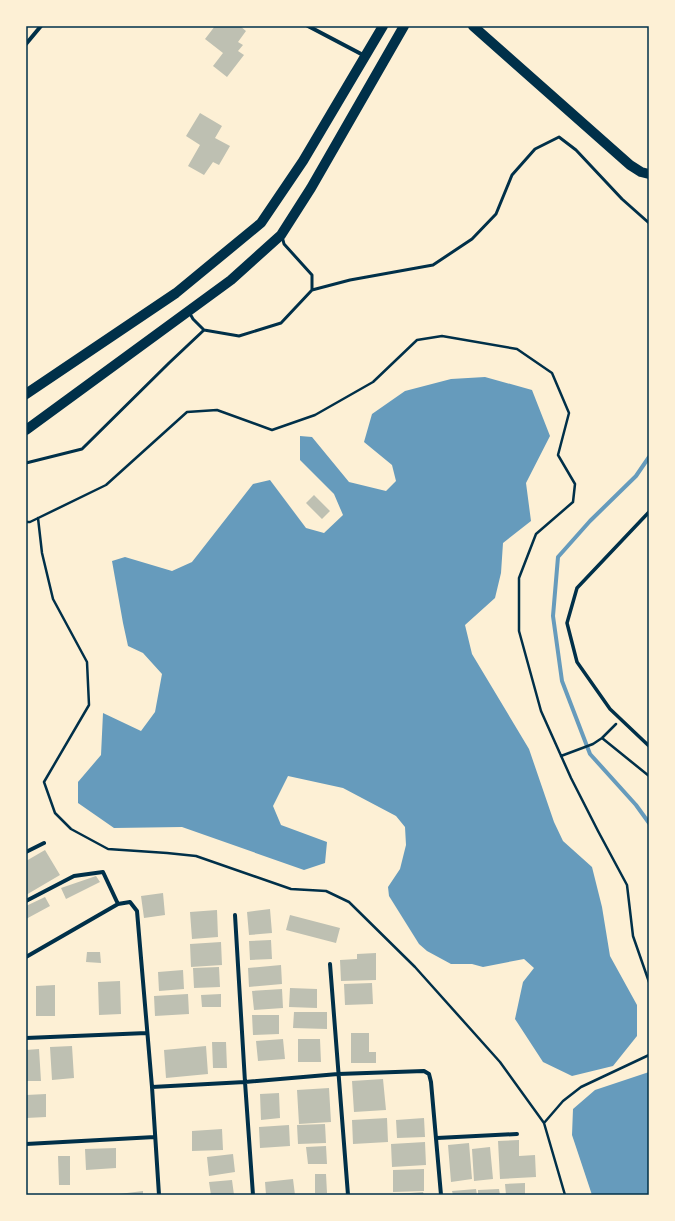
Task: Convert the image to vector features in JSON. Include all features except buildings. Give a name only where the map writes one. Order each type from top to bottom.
[{"type":"main road","points":[[26,394],[176,293],[261,223],[303,160],[383,26]]},
{"type":"main road","points":[[26,430],[231,280],[281,235],[311,188],[404,26]]},
{"type":"main road","points":[[473,26],[630,165],[641,172],[649,174]]},
{"type":"street","points":[[26,44],[41,26]]},
{"type":"street","points":[[308,26],[365,56]]},
{"type":"street","points":[[649,512],[577,588],[567,623],[577,662],[610,709],[649,746]]},
{"type":"street","points":[[26,852],[44,843]]},
{"type":"street","points":[[26,901],[74,876],[103,872],[118,904]]},
{"type":"street","points":[[26,957],[118,904],[130,902],[137,911],[152,1087],[159,1195]]},
{"type":"street","points":[[235,915],[253,1195]]},
{"type":"street","points":[[330,964],[348,1195]]},
{"type":"street","points":[[26,1038],[147,1033]]},
{"type":"street","points":[[152,1087],[245,1082],[338,1074],[427,1072],[431,1082],[441,1195]]},
{"type":"street","points":[[437,1138],[517,1134]]},
{"type":"street","points":[[26,1144],[155,1137]]},
{"type":"lane","points":[[188,312],[204,330],[239,336],[281,323],[312,290],[350,280],[433,265],[472,239],[496,214],[512,175],[535,149],[559,137],[576,150],[622,200],[649,223]]},
{"type":"lane","points":[[281,235],[284,244],[312,275],[312,290]]},
{"type":"lane","points":[[26,463],[82,449],[204,330]]},
{"type":"path","points":[[26,522],[30,522],[106,485],[187,412],[217,410],[272,430],[315,415],[373,382],[417,340],[442,336],[517,349],[552,373],[569,413],[558,455],[575,484],[572,502],[536,534],[519,578],[519,631],[541,710],[561,756],[594,824],[627,885],[633,936],[649,982]]},
{"type":"path","points":[[38,518],[42,553],[53,599],[87,662],[90,705],[44,782],[55,812],[71,828],[108,849],[196,856],[291,889],[326,891],[349,902],[415,967],[500,1062],[544,1123],[565,1195]]},
{"type":"path","points":[[561,756],[593,744],[602,738],[620,719]]},
{"type":"path","points":[[602,738],[649,776]]},
{"type":"path","points":[[544,1123],[563,1100],[581,1088],[649,1055]]},
{"type":"water","points":[[485,377],[532,390],[550,436],[526,483],[531,521],[503,543],[501,573],[495,598],[465,625],[472,654],[529,749],[554,822],[563,841],[592,867],[602,907],[610,956],[637,1005],[637,1036],[613,1066],[572,1076],[543,1062],[515,1019],[523,982],[534,968],[524,959],[483,967],[472,964],[451,964],[427,951],[419,944],[389,896],[388,887],[400,869],[406,845],[405,827],[396,816],[343,788],[288,776],[273,806],[281,825],[327,842],[325,863],[304,870],[182,827],[114,828],[78,803],[78,782],[101,755],[103,713],[141,731],[155,712],[162,674],[143,653],[128,646],[112,561],[125,557],[172,571],[192,562],[253,484],[270,480],[306,528],[324,533],[343,515],[334,494],[300,460],[300,436],[312,437],[349,482],[386,491],[396,481],[392,465],[364,442],[372,414],[405,391],[451,379]]},
{"type":"water","points":[[649,1072],[649,1195],[592,1195],[572,1135],[573,1109],[595,1090]]},
{"type":"waterway","points":[[649,457],[636,476],[590,521],[558,557],[553,616],[562,681],[590,754],[636,805],[649,823]]}]
